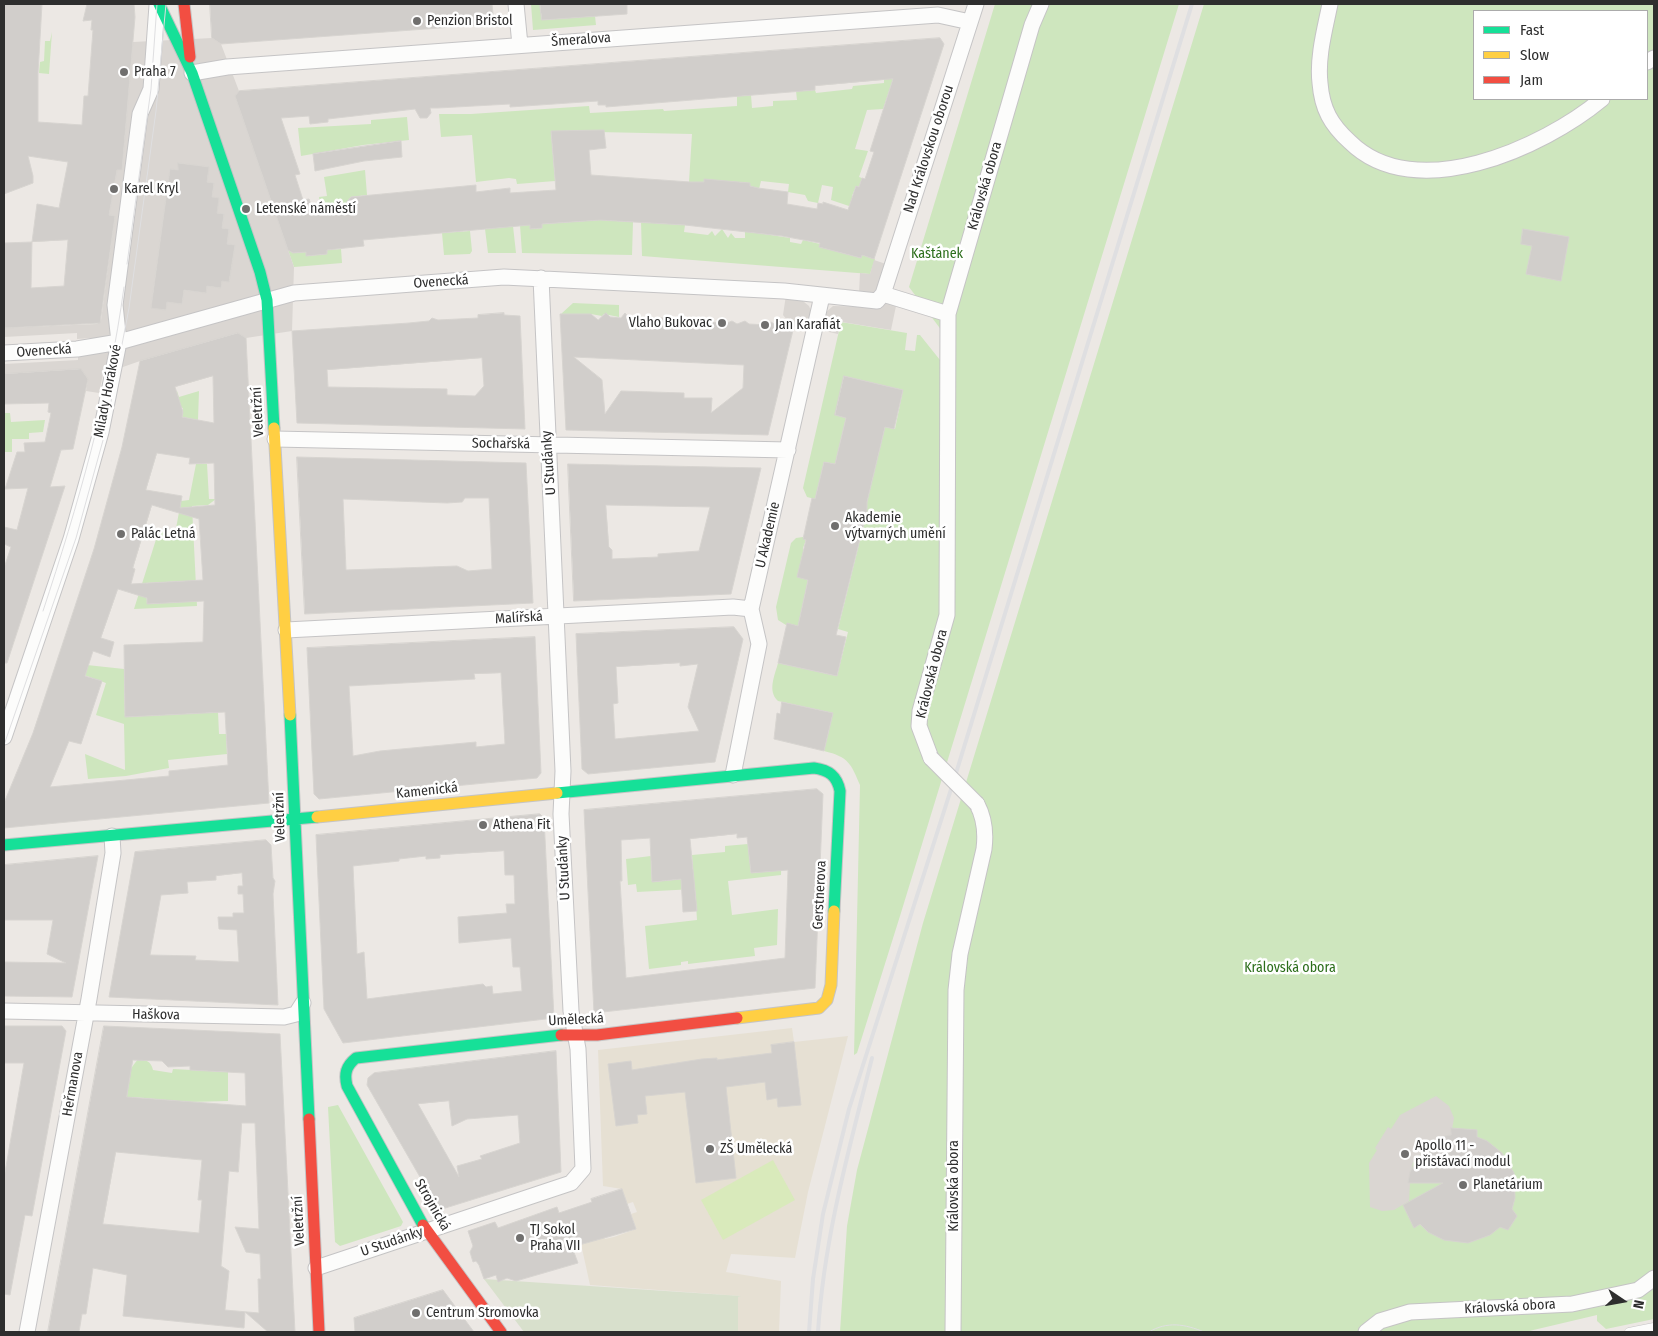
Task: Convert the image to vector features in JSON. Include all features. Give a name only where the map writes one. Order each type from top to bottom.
[{"type":"street","points":[[158,4],[192,73],[260,272],[267,300]]},
{"type":"street","name":"Milady Horákové","points":[[4,737],[88,483],[119,342],[116,305],[140,114],[150,90],[158,4]]},
{"type":"street","points":[[184,4],[192,73]]},
{"type":"street","points":[[516,4],[520,45]]},
{"type":"street","name":"Nad Královskou oborou","points":[[883,294],[976,4]]},
{"type":"street","name":"Královská obora","points":[[953,1332],[956,990],[960,954],[986,836],[983,815],[977,804],[931,758],[918,726],[920,711],[947,615],[948,314],[1032,25],[1041,4]]},
{"type":"street","points":[[1330,4],[1321,55],[1320,82],[1325,106],[1334,126],[1361,153],[1394,169],[1443,170],[1498,158],[1539,140],[1600,100]]},
{"type":"street","name":"Šmeralova","points":[[192,73],[227,67],[938,15],[970,22]]},
{"type":"street","name":"Ovenecká","points":[[4,353],[78,349],[119,342],[301,292],[504,277],[784,291],[874,302],[883,294]]},
{"type":"street","name":"U Studánky","points":[[316,1268],[571,1183],[581,1174],[584,1163],[578,1049],[571,1011],[561,814],[562,792],[556,616],[541,278]]},
{"type":"street","points":[[883,294],[948,314]]},
{"type":"street","name":"U Akademie","points":[[733,775],[759,644],[757,627],[751,609],[822,296]]},
{"type":"street","name":"Veletržní","points":[[267,300],[286,630],[319,1332]]},
{"type":"street","name":"Sochařská","points":[[275,439],[788,450]]},
{"type":"street","name":"Malířská","points":[[286,630],[733,607],[751,609]]},
{"type":"street","name":"Kamenická","points":[[4,845],[823,768],[836,778],[840,791]]},
{"type":"street","name":"Gerstnerova","points":[[827,1000],[831,985],[840,791]]},
{"type":"street","name":"Heřmanova","points":[[27,1332],[86,1014],[113,853],[112,836]]},
{"type":"street","name":"Umělecká","points":[[347,1086],[346,1070],[356,1058],[575,1034],[597,1035],[813,1010],[827,1000]]},
{"type":"street","name":"Haškova","points":[[4,1011],[284,1017],[296,1014],[303,1003]]},
{"type":"street","name":"Strojnická","points":[[347,1086],[426,1230],[501,1332]]},
{"type":"street","name":"Královská obora","points":[[1366,1332],[1380,1321],[1410,1312],[1572,1304],[1638,1290],[1654,1278]]},
{"type":"lane","points":[[1629,1332],[1654,1326]]},
{"type":"shaded area","name":"Letenské náměstí","points":[[212,38],[221,44],[239,91],[235,96],[294,267],[292,331],[246,338],[237,333],[140,361],[103,374],[99,393],[86,391],[88,379],[80,369],[4,374],[4,364],[78,360],[78,355],[86,354],[91,338],[77,339],[77,333],[4,337],[4,328],[97,324],[101,320],[115,216],[109,215],[117,170],[122,170],[133,42]],"holes":[[[179,163],[208,167],[207,182],[214,183],[212,197],[217,213],[224,214],[222,228],[229,229],[227,244],[235,245],[229,281],[222,281],[221,288],[207,286],[205,293],[184,290],[182,304],[167,302],[166,310],[151,307],[170,169],[178,170]]]},
{"type":"shaded area","points":[[874,260],[886,264],[878,290],[874,294],[859,294],[860,273],[870,274]]},
{"type":"shaded area","points":[[786,295],[799,298],[809,306],[811,311],[810,329],[801,326],[793,327],[783,315]]},
{"type":"shaded area","points":[[886,303],[896,306],[891,330],[842,322],[838,334],[820,330],[825,313],[833,306],[880,307]]},
{"type":"shaded area","name":"ZŠ Umělecká","points":[[792,1028],[794,1042],[848,1036],[808,1192],[795,1258],[731,1254],[726,1272],[781,1281],[779,1332],[738,1332],[738,1297],[740,1296],[590,1285],[581,1244],[604,1237],[605,1239],[614,1237],[636,1229],[631,1214],[637,1212],[633,1202],[627,1204],[622,1189],[603,1186],[598,1050]]},
{"type":"shaded area","points":[[1436,1096],[1449,1106],[1454,1118],[1451,1135],[1425,1148],[1413,1163],[1408,1183],[1410,1183],[1409,1201],[1394,1210],[1382,1211],[1370,1207],[1369,1163],[1377,1150],[1375,1148],[1388,1127],[1391,1129],[1400,1115]]},
{"type":"green space","points":[[531,4],[540,4],[542,20],[595,16],[596,25],[533,30]]},
{"type":"green space","name":"Kaštánek","points":[[995,4],[1179,4],[900,916],[857,1053],[854,1055],[860,785],[848,762],[839,756],[824,751],[833,713],[778,701],[772,688],[778,663],[837,676],[848,632],[838,629],[867,512],[867,502],[885,427],[895,429],[903,390],[844,376],[835,415],[846,418],[835,464],[824,462],[815,499],[807,497],[803,488],[841,322],[907,333],[905,350],[915,351],[917,335],[920,335],[940,360],[942,331],[909,287]]},
{"type":"green space","name":"Královská obora","points":[[1204,4],[1654,4],[1654,1319],[1606,1329],[1597,1321],[1597,1315],[1525,1332],[840,1332],[847,1226],[857,1170],[923,923]]},
{"type":"green space","points":[[52,32],[49,74],[39,73],[40,62],[44,61],[45,41],[50,41]]},
{"type":"green space","points":[[895,73],[883,109],[867,110],[855,149],[868,151],[859,177],[862,178],[859,187],[856,186],[852,196],[855,208],[831,200],[833,187],[822,185],[818,203],[808,201],[805,195],[788,192],[789,184],[761,181],[759,189],[750,186],[750,183],[689,182],[692,134],[551,131],[555,181],[517,184],[516,179],[509,178],[476,182],[472,135],[441,137],[439,114],[471,114],[589,106],[590,113],[663,109],[664,111],[737,106],[737,96],[751,95],[752,108],[773,106],[773,101],[797,100],[796,91],[815,90],[816,93],[852,89],[853,86],[884,83],[884,78]]},
{"type":"green space","points":[[407,117],[409,140],[363,145],[301,156],[298,128],[371,124],[371,120]]},
{"type":"green space","points":[[365,170],[367,195],[351,197],[338,212],[321,214],[319,197],[327,196],[324,177]]},
{"type":"green space","points":[[600,220],[633,222],[632,255],[522,253],[520,225],[530,225],[530,229],[542,228],[542,224]]},
{"type":"green space","points":[[641,222],[685,225],[684,232],[708,235],[712,231],[715,236],[722,229],[728,238],[731,233],[735,238],[745,238],[745,231],[790,238],[790,242],[801,244],[803,240],[820,244],[820,247],[861,258],[862,255],[875,259],[870,274],[642,256]]},
{"type":"green space","points":[[513,226],[516,253],[488,253],[485,229]]},
{"type":"green space","points":[[470,231],[472,251],[470,254],[444,255],[442,233]]},
{"type":"green space","points":[[341,249],[342,263],[294,267],[288,250],[293,253],[306,252],[307,256],[327,254],[327,250]]},
{"type":"green space","points":[[573,303],[619,305],[619,317],[604,314],[602,316],[561,314]]},
{"type":"green space","points":[[177,391],[179,397],[199,391],[198,420],[182,417],[183,408],[164,405],[166,394]]},
{"type":"green space","points":[[4,413],[10,413],[11,422],[45,420],[43,432],[29,433],[29,439],[12,439],[12,452],[4,452]]},
{"type":"green space","points":[[196,464],[207,464],[209,499],[216,499],[208,505],[192,506],[197,606],[134,609],[159,530],[175,534],[181,501],[189,500]],"holes":[[[186,581],[187,601],[147,604],[146,583]]]},
{"type":"green space","points":[[803,537],[806,540],[803,548],[808,580],[798,626],[786,625],[778,620],[776,607],[791,543],[796,538]]},
{"type":"green space","points":[[87,665],[124,669],[125,717],[218,712],[219,734],[226,734],[227,754],[168,760],[169,768],[126,776],[88,779],[85,754],[125,770],[124,724],[96,715],[106,683],[84,675]]},
{"type":"green space","points":[[782,841],[781,875],[728,881],[732,915],[778,909],[777,945],[754,948],[755,956],[688,964],[688,961],[681,962],[681,965],[649,969],[645,926],[697,920],[695,889],[637,892],[636,884],[628,885],[626,859],[651,856],[652,882],[693,878],[692,855],[725,852],[725,846],[748,844],[751,873],[769,871]]},
{"type":"green space","points":[[138,1059],[148,1062],[153,1070],[172,1073],[173,1069],[228,1072],[228,1101],[188,1102],[133,1097],[126,1103],[130,1076],[126,1075]]},
{"type":"green space","points":[[338,1105],[403,1222],[401,1226],[340,1246],[335,1242],[328,1107]]},
{"type":"green space","points":[[773,1160],[795,1200],[723,1240],[701,1200]]},
{"type":"green space","points":[[484,1279],[741,1296],[738,1297],[738,1332],[524,1332]]},
{"type":"building","points":[[4,4],[42,4],[38,73],[38,122],[82,125],[84,96],[88,96],[93,30],[91,30],[92,20],[83,21],[87,4],[134,4],[135,17],[122,170],[117,170],[109,215],[115,216],[100,323],[4,328],[4,243],[32,242],[37,204],[59,208],[68,162],[28,156],[33,183],[4,194]],"holes":[[[68,240],[64,286],[31,288],[32,242]]]},
{"type":"building","points":[[210,4],[492,4],[494,24],[221,44],[212,38]]},
{"type":"building","points":[[540,4],[627,4],[627,14],[542,20]]},
{"type":"building","points":[[940,38],[944,44],[874,259],[862,255],[861,258],[819,247],[820,243],[782,236],[685,225],[600,220],[542,224],[542,228],[530,229],[530,225],[363,240],[364,246],[327,250],[327,254],[306,256],[306,252],[293,253],[288,250],[235,96],[239,91]],"holes":[[[893,79],[870,151],[874,152],[865,179],[862,178],[859,187],[856,186],[848,210],[823,202],[823,204],[818,203],[817,209],[787,204],[788,192],[758,188],[750,186],[750,183],[704,179],[704,182],[690,182],[591,175],[589,150],[606,148],[604,130],[551,131],[556,190],[510,193],[510,188],[476,192],[476,185],[351,197],[338,212],[315,215],[309,199],[303,200],[295,175],[300,174],[281,118],[309,116],[310,124],[328,122],[328,119],[415,109],[420,118],[427,118],[431,113],[430,108],[510,104],[510,107],[598,101],[598,105],[606,105],[606,107],[815,90],[815,86]]]},
{"type":"building","points":[[401,141],[402,157],[364,161],[315,171],[313,154]]},
{"type":"building","points":[[178,163],[209,167],[207,182],[214,183],[212,197],[219,198],[217,213],[224,214],[222,228],[229,229],[227,244],[235,245],[229,282],[222,281],[221,288],[207,286],[206,293],[184,290],[182,304],[167,302],[166,310],[151,308],[170,169],[178,170]]},
{"type":"building","points":[[1523,229],[1569,237],[1561,281],[1526,274],[1532,246],[1521,244]]},
{"type":"building","points":[[504,313],[504,315],[520,316],[525,429],[297,423],[292,331],[409,323],[429,321],[432,318],[438,320],[478,318],[478,315]],"holes":[[[482,358],[484,386],[475,396],[447,395],[447,389],[328,387],[327,370]]]},
{"type":"building","points":[[606,313],[610,317],[621,318],[625,313],[629,318],[666,318],[668,320],[686,321],[691,317],[695,322],[703,319],[709,322],[727,323],[732,321],[737,324],[745,321],[749,324],[767,325],[771,322],[776,325],[794,326],[768,435],[566,430],[560,314],[591,314],[598,320]],"holes":[[[574,357],[744,365],[743,388],[711,413],[712,398],[684,398],[684,393],[621,391],[605,414],[602,380]]]},
{"type":"building","points":[[238,333],[246,338],[269,803],[4,828],[4,803],[33,733],[94,549],[122,447],[140,361]],"holes":[[[213,376],[214,423],[182,417],[183,412],[175,387]],[[157,453],[190,458],[189,464],[214,463],[215,505],[180,508],[182,496],[146,490]],[[152,505],[199,519],[203,580],[131,584],[135,569],[133,568]],[[118,589],[147,598],[147,604],[204,601],[203,642],[124,645],[125,717],[225,712],[228,765],[169,771],[169,776],[50,787],[69,741],[81,744],[102,681],[85,676],[93,651],[110,657],[114,642],[101,638]]]},
{"type":"building","points":[[81,369],[88,379],[73,449],[61,450],[50,487],[65,486],[7,663],[4,663],[4,568],[11,547],[4,544],[4,527],[17,530],[28,488],[5,489],[17,452],[25,452],[24,443],[45,442],[51,413],[48,412],[49,403],[4,404],[4,374]]},
{"type":"building","name":"Akademie výtvarných umění","points":[[844,376],[903,390],[894,429],[885,427],[867,502],[867,511],[836,635],[846,637],[837,676],[778,663],[787,623],[798,626],[808,580],[797,577],[806,540],[803,539],[812,498],[815,499],[824,462],[835,464],[846,418],[835,415]]},
{"type":"building","points":[[297,457],[526,463],[533,603],[305,614]],"holes":[[[465,498],[489,498],[492,569],[468,571],[457,566],[346,570],[343,499],[447,503],[462,502]]]},
{"type":"building","points":[[568,464],[761,468],[731,594],[574,601]],"holes":[[[606,505],[710,507],[699,551],[658,554],[658,557],[612,559],[612,550],[609,547]]]},
{"type":"building","points":[[734,627],[743,639],[715,762],[588,774],[582,769],[576,634]],"holes":[[[680,663],[680,666],[698,664],[688,707],[699,731],[615,739],[613,704],[618,703],[616,667]]]},
{"type":"building","points":[[535,637],[541,773],[537,778],[319,799],[314,794],[307,648]],"holes":[[[501,673],[505,744],[476,747],[476,742],[380,751],[353,756],[349,686],[475,679],[474,674]]]},
{"type":"building","points":[[782,702],[833,713],[824,751],[774,739],[777,713],[780,714]]},
{"type":"building","points":[[817,789],[823,794],[815,988],[594,1013],[584,810]],"holes":[[[737,834],[737,838],[747,837],[751,873],[788,870],[785,958],[626,978],[620,881],[622,881],[621,840],[650,838],[652,882],[681,879],[683,912],[697,911],[690,839]]]},
{"type":"building","points":[[540,814],[544,818],[554,1018],[343,1043],[324,1009],[316,835]],"holes":[[[504,851],[505,875],[514,875],[515,904],[506,904],[507,913],[458,917],[459,943],[511,938],[513,967],[520,967],[522,991],[493,994],[492,986],[486,987],[483,984],[367,999],[364,952],[357,954],[353,866],[426,856],[426,859],[440,858],[440,855]]]},
{"type":"building","points":[[266,840],[271,845],[273,878],[275,881],[273,894],[278,1005],[109,997],[135,852]],"holes":[[[242,873],[243,886],[238,886],[238,894],[243,894],[244,913],[233,913],[233,917],[218,917],[219,929],[237,930],[239,962],[195,960],[196,956],[150,955],[161,895],[188,893],[187,882],[216,880],[216,876]]]},
{"type":"building","points":[[98,856],[72,997],[4,996],[4,962],[66,963],[47,954],[53,920],[4,920],[4,865]]},
{"type":"building","points":[[4,1026],[62,1026],[66,1031],[32,1216],[25,1215],[10,1295],[4,1294],[4,1178],[24,1063],[4,1063]]},
{"type":"building","points":[[104,1026],[280,1034],[295,1332],[268,1332],[245,1312],[244,1328],[123,1316],[127,1275],[93,1268],[86,1314],[82,1314],[79,1332],[48,1332]],"holes":[[[133,1060],[162,1061],[168,1067],[190,1066],[190,1070],[245,1073],[246,1106],[127,1097]],[[242,1123],[255,1123],[259,1229],[235,1227],[246,1252],[260,1254],[261,1279],[258,1279],[259,1313],[225,1310],[229,1271],[221,1266],[229,1171],[238,1172]],[[116,1152],[202,1160],[198,1200],[202,1200],[199,1233],[103,1224]]]},
{"type":"building","name":"ZŠ Umělecká","points":[[794,1042],[801,1105],[778,1107],[777,1098],[767,1100],[765,1082],[726,1087],[736,1178],[696,1183],[685,1092],[645,1096],[647,1114],[637,1115],[638,1123],[616,1126],[608,1064],[631,1061],[632,1070],[702,1059],[717,1058],[717,1060],[772,1053],[771,1045]]},
{"type":"building","points":[[556,1051],[561,1172],[439,1210],[367,1085],[368,1078],[374,1073]],"holes":[[[449,1101],[452,1126],[467,1119],[518,1115],[520,1143],[480,1156],[482,1159],[457,1166],[459,1177],[418,1104]]]},
{"type":"building","name":"Planetárium","points":[[1451,1128],[1477,1130],[1477,1137],[1487,1141],[1502,1153],[1514,1173],[1515,1198],[1512,1209],[1517,1216],[1508,1230],[1500,1227],[1490,1235],[1468,1243],[1444,1240],[1428,1232],[1420,1224],[1414,1228],[1403,1205],[1443,1183],[1408,1183],[1410,1172],[1421,1153],[1440,1137],[1451,1135]]},
{"type":"building","name":"TJ Sokol Praha VII","points":[[622,1189],[636,1229],[572,1247],[578,1263],[516,1281],[507,1278],[498,1282],[496,1275],[484,1279],[479,1265],[476,1261],[473,1262],[470,1252],[473,1246],[468,1231],[495,1222],[498,1228],[557,1207],[559,1213],[592,1202],[591,1199]]},
{"type":"building","name":"Centrum Stromovka","points":[[443,1290],[474,1332],[355,1332],[354,1318]]},
{"type":"tram line","points":[[127,264],[151,89],[157,4]]},
{"type":"tram line","points":[[4,745],[76,538],[105,433],[129,308],[156,111],[166,4]]},
{"type":"tram line","points":[[43,611],[91,451],[110,370],[124,287]]},
{"type":"tram line","points":[[1149,1332],[1169,1325],[1190,1327],[1204,1332]]},
{"type":"railway","points":[[809,1332],[813,1279],[823,1214],[849,1109],[953,783],[1192,4]]},
{"type":"railway","points":[[818,1332],[821,1297],[832,1228],[846,1160],[872,1058]]},
{"type":"traffic: fast","points":[[159,4],[192,73],[260,272],[267,300],[274,428]]},
{"type":"traffic: fast","points":[[290,715],[309,1119]]},
{"type":"traffic: fast","points":[[557,793],[814,768],[824,770],[837,781],[840,791],[834,911]]},
{"type":"traffic: fast","points":[[4,845],[317,817]]},
{"type":"traffic: fast","points":[[423,1225],[347,1086],[346,1074],[350,1064],[356,1058],[561,1035]]},
{"type":"traffic: slow","points":[[274,428],[290,715]]},
{"type":"traffic: slow","points":[[317,817],[557,793]]},
{"type":"traffic: slow","points":[[737,1018],[819,1008],[827,1000],[831,985],[834,911]]},
{"type":"traffic: jam","points":[[184,4],[190,57]]},
{"type":"traffic: jam","points":[[561,1035],[597,1035],[737,1018]]},
{"type":"traffic: jam","points":[[309,1119],[319,1332]]},
{"type":"traffic: jam","points":[[423,1225],[501,1332]]},
{"type":"place","name":"Penzion Bristol","points":[[417,21]]},
{"type":"place","name":"Praha 7","points":[[124,72]]},
{"type":"place","name":"Karel Kryl","points":[[114,189]]},
{"type":"place","name":"Letenské náměstí","points":[[246,209]]},
{"type":"place","name":"Vlaho Bukovac","points":[[722,323]]},
{"type":"place","name":"Jan Karafiát","points":[[765,325]]},
{"type":"place","name":"Akademie výtvarných umění","points":[[835,526]]},
{"type":"place","name":"Palác Letná","points":[[121,534]]},
{"type":"place","name":"Athena Fit","points":[[483,825]]},
{"type":"place","name":"ZŠ Umělecká","points":[[710,1149]]},
{"type":"place","name":"Apollo 11 - přistávací modul","points":[[1405,1154]]},
{"type":"place","name":"Planetárium","points":[[1463,1185]]},
{"type":"place","name":"TJ Sokol Praha VII","points":[[520,1238]]},
{"type":"place","name":"Centrum Stromovka","points":[[416,1313]]}]
